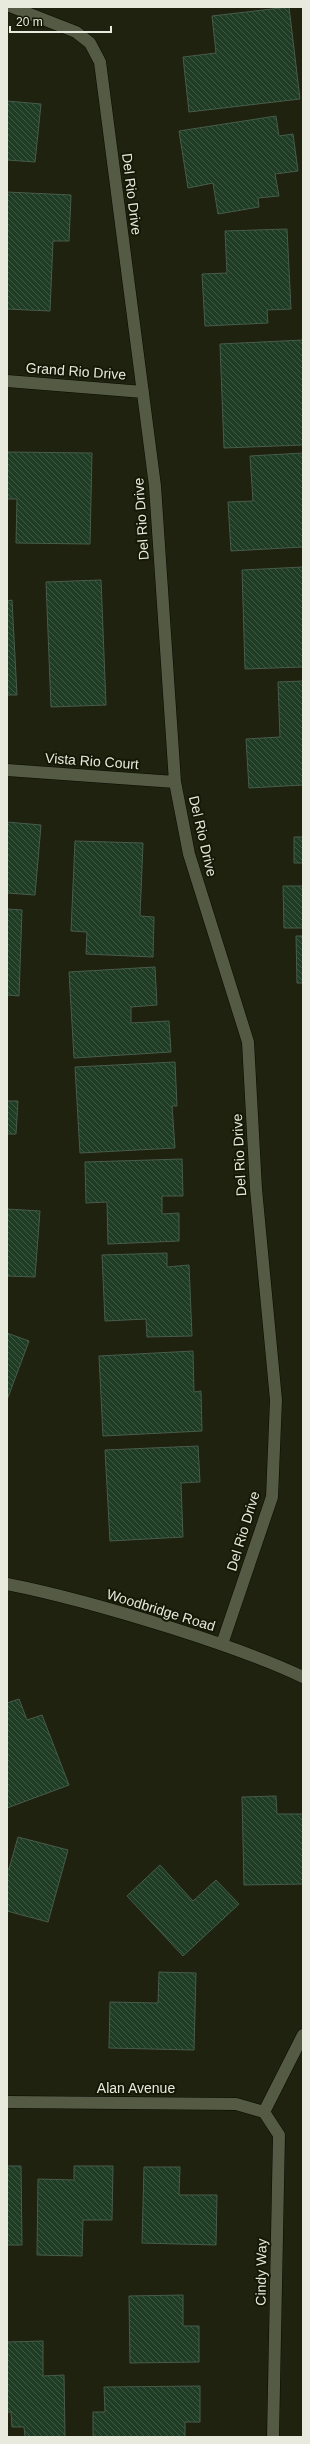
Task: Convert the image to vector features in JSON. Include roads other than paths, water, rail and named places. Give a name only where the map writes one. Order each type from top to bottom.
[{"type":"street","name":"Del Rio Drive","points":[[12,7],[76,32],[90,43],[100,62],[155,486],[176,782],[189,854],[248,1042],[256,1189],[276,1400],[272,1496],[222,1644]]},
{"type":"street","name":"Grand Rio Drive","points":[[7,381],[143,392]]},
{"type":"street","name":"Vista Rio Court","points":[[7,770],[176,782]]},
{"type":"street","name":"Woodbridge Road","points":[[7,1584],[83,1602],[222,1644],[303,1677]]},
{"type":"street","points":[[264,2112],[303,2035]]},
{"type":"street","name":"Alan Avenue","points":[[7,2102],[236,2104],[264,2112]]},
{"type":"street","name":"Cindy Way","points":[[264,2112],[279,2135],[273,2437]]}]
